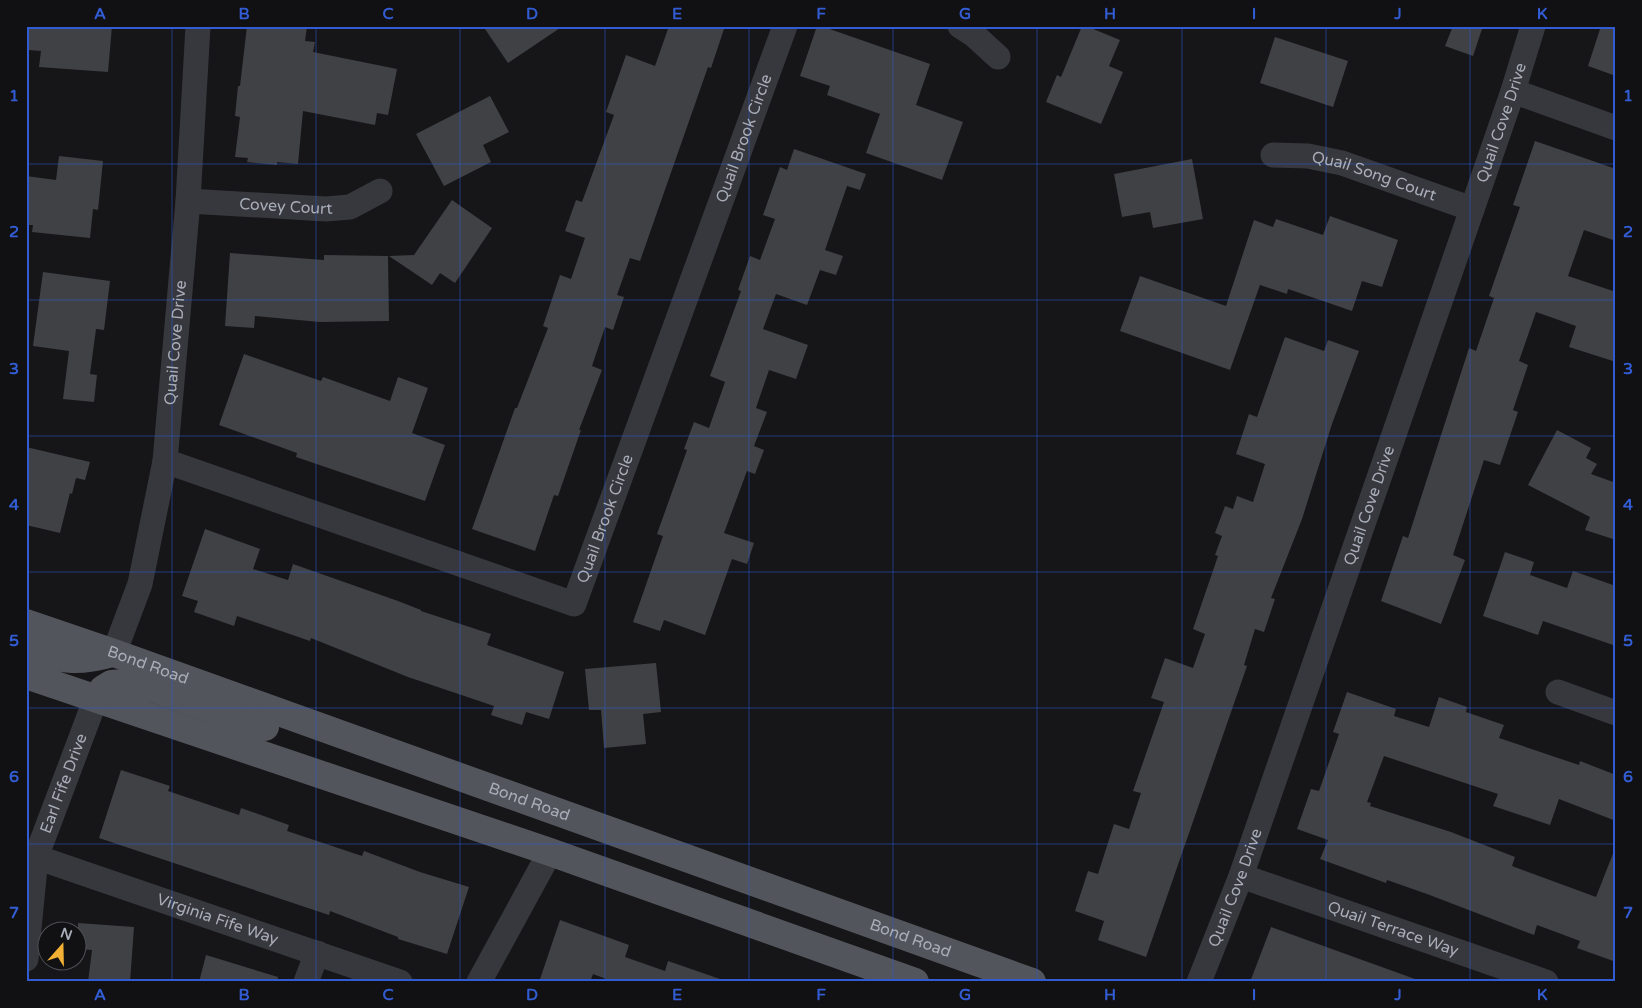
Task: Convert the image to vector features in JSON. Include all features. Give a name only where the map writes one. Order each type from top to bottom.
[{"type":"main road","name":"Bond Road","points":[[26,623],[1032,982]]},
{"type":"main road","points":[[26,649],[68,660],[82,660],[114,653]]},
{"type":"main road","points":[[26,675],[550,852],[914,982]]},
{"type":"main road","points":[[96,698],[103,689],[111,684],[124,683],[154,689],[327,748],[366,743]]},
{"type":"main road","points":[[550,852],[558,842],[575,837],[744,894],[788,894]]},
{"type":"street","name":"Quail Cove Drive","points":[[114,653],[140,584],[165,461],[188,201],[198,26]]},
{"type":"street","name":"Quail Brook Circle","points":[[165,461],[574,604],[784,26]]},
{"type":"street","points":[[960,26],[974,35],[998,58]]},
{"type":"street","name":"Quail Cove Drive","points":[[1199,982],[1241,876],[1513,91],[1533,26]]},
{"type":"street","points":[[1513,91],[1616,128]]},
{"type":"street","name":"Quail Song Court","points":[[1273,155],[1308,156],[1342,163],[1472,209]]},
{"type":"street","name":"Covey Court","points":[[188,201],[326,209],[350,207],[380,191]]},
{"type":"street","points":[[1558,692],[1616,713]]},
{"type":"street","name":"Earl Fife Drive","points":[[26,959],[36,857],[96,698]]},
{"type":"street","points":[[479,982],[550,852]]},
{"type":"street","name":"Virginia Fife Way","points":[[36,857],[400,982]]},
{"type":"street","name":"Quail Terrace Way","points":[[1241,876],[1546,982]]},
{"type":"street","points":[[306,982],[317,953]]},
{"type":"building","points":[[29,26],[112,26],[108,72],[39,67],[41,51],[28,50]]},
{"type":"building","points":[[247,26],[307,26],[305,41],[315,42],[313,52],[397,69],[388,115],[377,113],[375,125],[303,111],[298,164],[277,162],[277,165],[247,162],[248,158],[235,157],[240,117],[235,116]]},
{"type":"building","points":[[483,26],[563,26],[508,63]]},
{"type":"building","points":[[669,26],[725,26],[711,68],[708,67],[640,261],[630,258],[617,295],[624,297],[613,330],[605,327],[592,366],[602,370],[579,430],[581,430],[558,496],[554,495],[535,551],[472,529],[515,408],[517,408],[548,328],[543,326],[560,275],[571,279],[585,238],[565,231],[576,200],[582,202],[614,115],[606,112],[626,55],[655,66]]},
{"type":"building","points":[[817,26],[930,64],[916,105],[963,122],[942,180],[866,153],[880,114],[827,95],[830,86],[800,76]]},
{"type":"building","points":[[1082,26],[1120,40],[1109,66],[1123,72],[1101,124],[1046,102],[1057,75],[1061,77]]},
{"type":"building","points":[[1453,26],[1483,26],[1473,56],[1445,46]]},
{"type":"building","points":[[1601,26],[1616,26],[1616,76],[1588,66]]},
{"type":"building","points":[[1275,37],[1348,61],[1333,107],[1260,83]]},
{"type":"building","points":[[490,96],[509,132],[483,145],[491,162],[444,186],[416,134]]},
{"type":"building","points":[[1535,141],[1616,169],[1616,241],[1584,230],[1568,276],[1616,292],[1616,362],[1569,347],[1576,326],[1536,312],[1519,361],[1528,365],[1513,410],[1518,412],[1500,465],[1484,460],[1453,555],[1465,560],[1441,624],[1381,601],[1403,536],[1408,538],[1469,348],[1476,351],[1494,298],[1489,296],[1520,207],[1513,205]]},
{"type":"building","points":[[794,149],[866,174],[860,190],[847,186],[825,250],[843,256],[836,275],[820,270],[807,305],[776,294],[763,329],[808,345],[796,379],[769,370],[756,408],[767,412],[754,446],[764,450],[755,474],[747,471],[724,533],[754,543],[747,564],[732,559],[705,635],[664,620],[660,631],[633,622],[663,536],[657,534],[687,450],[684,449],[694,422],[709,428],[725,382],[710,376],[741,291],[738,290],[750,256],[760,260],[775,219],[763,215],[780,167],[787,170]]},
{"type":"building","points":[[59,156],[103,161],[98,210],[93,209],[90,238],[32,232],[33,225],[26,225],[26,176],[56,180]]},
{"type":"building","points":[[1192,159],[1203,219],[1153,228],[1150,212],[1122,217],[1114,174]]},
{"type":"building","points":[[452,200],[492,228],[455,283],[440,273],[432,285],[389,256],[414,255]]},
{"type":"building","points":[[1330,216],[1398,240],[1382,287],[1362,281],[1352,311],[1288,289],[1287,294],[1260,285],[1230,370],[1120,331],[1140,276],[1226,306],[1254,220],[1273,227],[1276,219],[1323,235]]},
{"type":"building","points":[[230,253],[324,260],[324,255],[388,256],[389,321],[320,322],[255,316],[254,328],[225,326]]},
{"type":"building","points":[[43,272],[110,281],[104,330],[96,329],[90,374],[97,375],[94,402],[63,399],[69,351],[33,346]]},
{"type":"building","points":[[1285,337],[1324,351],[1328,340],[1359,351],[1332,424],[1302,519],[1271,598],[1275,599],[1264,632],[1255,629],[1244,665],[1247,666],[1146,957],[1098,940],[1104,921],[1075,911],[1088,871],[1098,874],[1114,824],[1129,829],[1141,793],[1133,791],[1164,702],[1151,698],[1165,658],[1193,668],[1205,634],[1193,629],[1218,556],[1215,555],[1222,536],[1215,533],[1225,506],[1233,509],[1237,496],[1253,502],[1265,464],[1236,454],[1249,414],[1257,417]]},
{"type":"building","points":[[244,354],[321,381],[323,377],[390,401],[398,377],[428,388],[412,433],[445,445],[425,501],[296,457],[297,453],[219,425]]},
{"type":"building","points":[[1557,430],[1591,448],[1586,458],[1597,464],[1591,474],[1616,483],[1616,540],[1585,530],[1590,517],[1528,485]]},
{"type":"building","points":[[26,447],[90,462],[85,480],[76,478],[72,494],[70,493],[60,533],[26,525]]},
{"type":"building","points":[[205,529],[260,549],[253,569],[288,580],[293,564],[421,611],[491,634],[487,645],[564,672],[549,719],[526,712],[522,725],[491,715],[494,706],[408,677],[311,638],[310,641],[237,616],[234,626],[194,612],[198,601],[182,596]]},
{"type":"building","points":[[1505,552],[1534,562],[1530,575],[1567,588],[1573,571],[1616,586],[1616,646],[1543,621],[1538,635],[1483,616]]},
{"type":"building","points":[[656,663],[661,712],[643,714],[646,744],[604,748],[601,710],[589,710],[585,669]]},
{"type":"building","points":[[1347,692],[1396,709],[1394,716],[1429,727],[1439,697],[1467,707],[1466,712],[1504,725],[1499,738],[1579,765],[1580,761],[1616,775],[1616,821],[1559,799],[1550,825],[1493,806],[1498,794],[1384,756],[1367,802],[1371,803],[1370,806],[1451,832],[1515,857],[1512,866],[1596,897],[1614,851],[1616,851],[1616,962],[1577,948],[1580,941],[1537,925],[1534,935],[1427,894],[1387,880],[1386,883],[1320,859],[1328,840],[1297,829],[1311,789],[1319,791],[1339,734],[1333,732]]},
{"type":"building","points":[[121,770],[170,786],[168,791],[239,815],[241,808],[289,825],[287,831],[362,856],[364,851],[420,872],[469,887],[447,954],[398,939],[398,937],[330,911],[329,915],[99,838]]},
{"type":"building","points":[[560,920],[629,945],[625,957],[665,971],[668,961],[720,979],[719,982],[614,982],[593,974],[590,982],[539,982]]},
{"type":"building","points":[[88,924],[134,927],[130,982],[88,982],[92,950],[88,950]]},
{"type":"building","points":[[1271,927],[1415,979],[1415,982],[1250,982]]},
{"type":"building","points":[[206,955],[278,977],[277,982],[199,982]]}]
